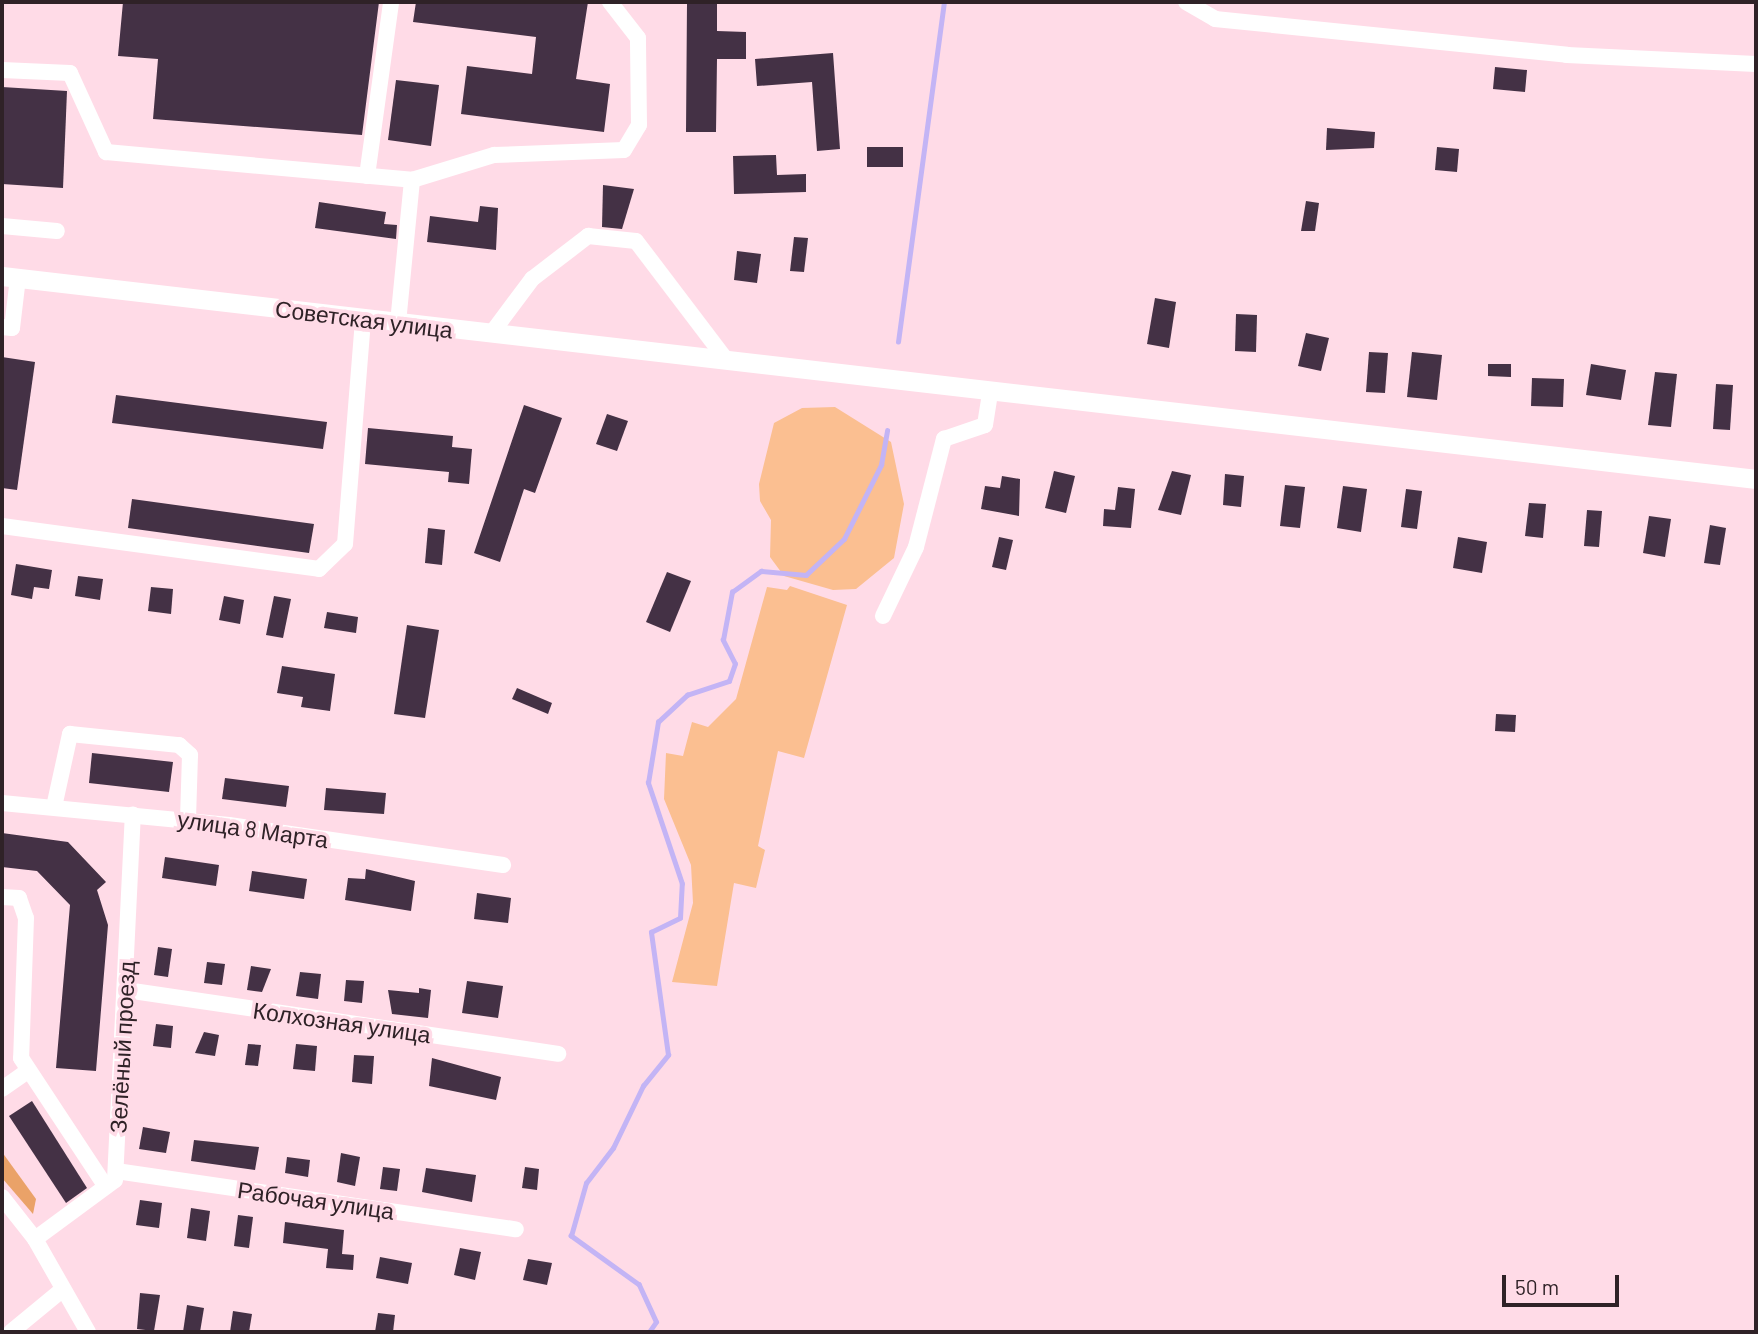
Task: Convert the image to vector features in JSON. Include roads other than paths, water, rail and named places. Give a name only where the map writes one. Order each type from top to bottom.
[{"type":"main road","name":"Советская улица","points":[[10,277],[1756,479]]},
{"type":"street","points":[[367,176],[391,2]]},
{"type":"street","points":[[2,70],[70,73],[106,152],[412,180],[494,155],[624,150],[639,125],[639,38],[610,2]]},
{"type":"street","points":[[1186,2],[1215,19],[1567,55],[1756,64]]},
{"type":"street","points":[[398,323],[412,180]]},
{"type":"street","points":[[2,226],[57,231]]},
{"type":"street","points":[[491,334],[532,279],[588,236],[636,241],[727,361]]},
{"type":"street","points":[[2,327],[12,328],[10,277]]},
{"type":"street","points":[[2,526],[319,569],[345,544],[363,319]]},
{"type":"street","points":[[883,616],[916,547],[944,439],[985,425],[990,391]]},
{"type":"street","points":[[54,807],[70,734],[179,745],[190,755],[188,820]]},
{"type":"street","name":"улица 8 Марта","points":[[2,803],[188,820],[503,865]]},
{"type":"street","name":"Зелёный проезд","points":[[35,1239],[116,1180],[134,814]]},
{"type":"street","points":[[2,897],[19,898],[26,918],[21,1058],[106,1187]]},
{"type":"street","name":"Колхозная улица","points":[[126,990],[558,1054]]},
{"type":"street","points":[[2,1089],[28,1070]]},
{"type":"street","name":"Рабочая улица","points":[[116,1171],[516,1230]]},
{"type":"street","points":[[2,1197],[35,1239],[88,1332]]},
{"type":"street","points":[[11,1332],[62,1290]]},
{"type":"waterway","points":[[898,342],[944,2]]},
{"type":"waterway","points":[[649,1332],[656,1322],[639,1285],[571,1236],[586,1183],[613,1148],[643,1086],[668,1055],[651,932],[680,918],[682,884],[648,783],[658,722],[687,695],[729,681],[735,664],[723,640],[732,592],[761,571],[806,575],[844,539],[881,465],[887,431]]}]
